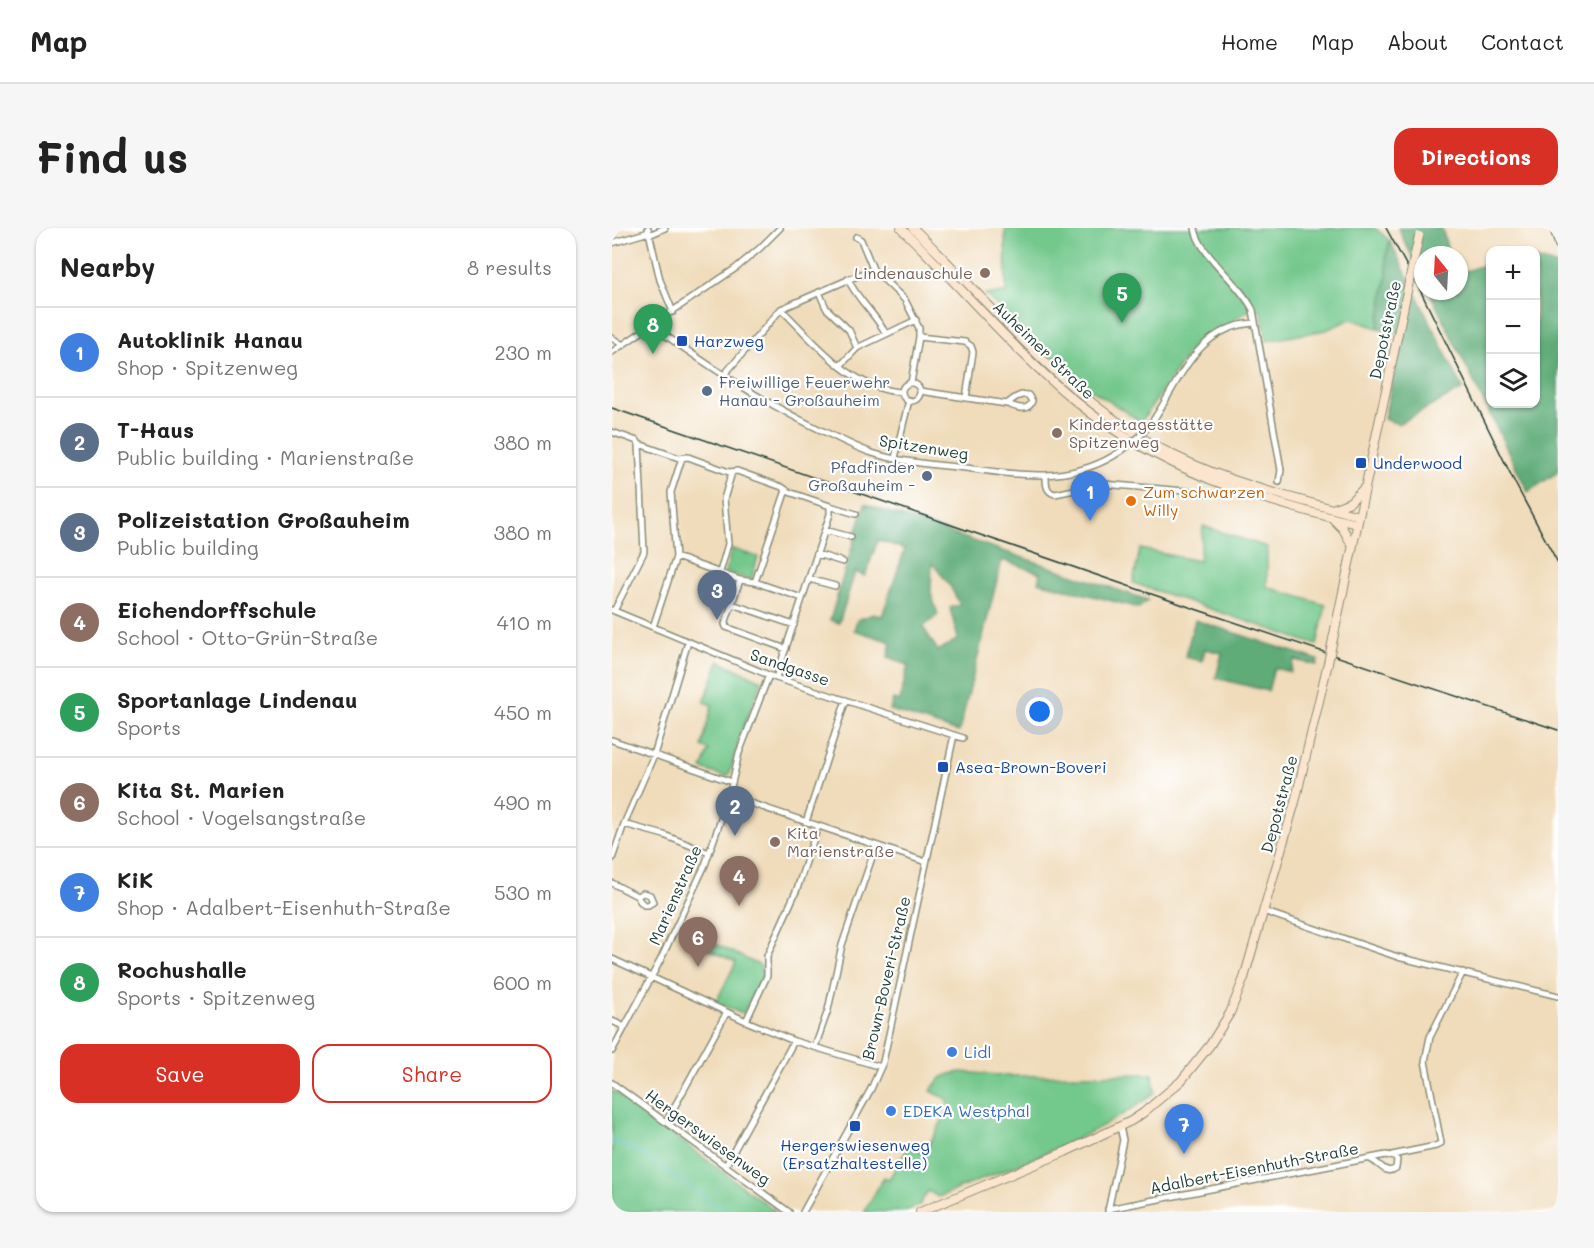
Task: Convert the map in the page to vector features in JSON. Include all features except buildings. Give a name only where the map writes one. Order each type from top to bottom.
[{"type":"main road","name":"Auheimer Straße","points":[[901,228],[1057,386],[1099,419],[1141,446],[1193,473],[1234,489],[1358,520]]},
{"type":"main road","name":"Auheimer Straße","points":[[913,228],[1048,366],[1083,397],[1119,423],[1172,454],[1213,473],[1332,513]]},
{"type":"main road","name":"Depotstraße","points":[[920,1212],[1120,1127],[1143,1113],[1190,1071],[1230,1013],[1240,991],[1295,802],[1328,663],[1419,232]]},
{"type":"main road","points":[[1352,545],[1332,513],[1350,502],[1365,487]]},
{"type":"street","points":[[612,243],[665,228]]},
{"type":"street","points":[[612,352],[743,262],[780,228]]},
{"type":"street","points":[[1195,228],[1201,243],[1253,310],[1281,470],[1279,482]]},
{"type":"street","points":[[1553,228],[1558,245]]},
{"type":"street","points":[[649,232],[663,289],[673,312]]},
{"type":"street","points":[[856,237],[861,240],[873,269],[904,300],[916,320],[920,337],[911,383]]},
{"type":"street","points":[[723,376],[782,309],[873,269]]},
{"type":"street","points":[[848,279],[855,294],[876,316],[886,334]]},
{"type":"street","points":[[819,292],[826,308],[849,330],[857,348]]},
{"type":"street","points":[[782,309],[840,366],[877,387],[902,392]]},
{"type":"street","points":[[840,366],[857,348],[916,320]]},
{"type":"street","name":"Spitzenweg","points":[[652,326],[723,376],[771,406],[862,449],[895,458],[1008,474],[1046,476],[1086,469],[1121,451],[1139,437],[1152,422],[1178,378],[1198,351],[1229,328],[1240,324],[1255,323]]},
{"type":"street","points":[[920,337],[965,342],[971,346],[973,352],[966,398]]},
{"type":"street","points":[[612,338],[623,345]]},
{"type":"street","points":[[911,383],[918,386],[920,392],[917,398],[909,400],[904,398],[902,392],[906,385],[911,383]]},
{"type":"street","points":[[920,392],[1007,404]]},
{"type":"street","points":[[895,458],[909,400]]},
{"type":"street","points":[[612,432],[637,441],[639,444],[682,458],[732,472],[737,471],[856,514]]},
{"type":"street","points":[[613,610],[644,552],[639,444]]},
{"type":"street","points":[[653,627],[676,557],[671,492],[682,458]]},
{"type":"street","points":[[720,572],[728,544],[724,506],[732,472]]},
{"type":"street","points":[[1046,476],[1047,488],[1052,494],[1103,484],[1208,493]]},
{"type":"street","points":[[755,582],[786,490]]},
{"type":"street","points":[[776,678],[831,511],[830,506]]},
{"type":"street","points":[[825,530],[851,537]]},
{"type":"street","points":[[817,554],[843,562]]},
{"type":"street","points":[[676,557],[740,580],[755,582],[802,598]]},
{"type":"street","points":[[809,579],[835,586]]},
{"type":"street","points":[[740,580],[725,624],[728,629],[786,649]]},
{"type":"street","points":[[732,604],[794,625]]},
{"type":"street","name":"Sandgasse","points":[[613,610],[776,678],[963,738]]},
{"type":"street","points":[[612,860],[620,832],[654,755],[688,642]]},
{"type":"street","name":"Marienstraße","points":[[612,1051],[651,977],[709,853],[729,796],[739,753],[769,675]]},
{"type":"street","points":[[806,822],[846,700]]},
{"type":"street","name":"Brown-Boveri-Straße","points":[[803,1212],[881,1067],[954,735]]},
{"type":"street","points":[[612,740],[732,782]]},
{"type":"street","points":[[729,796],[926,862]]},
{"type":"street","points":[[624,824],[664,835],[709,853]]},
{"type":"street","points":[[746,1021],[767,976],[767,956],[801,878],[818,826]]},
{"type":"street","points":[[612,829],[620,832]]},
{"type":"street","points":[[815,1047],[828,1010],[842,945],[876,846]]},
{"type":"street","points":[[612,883],[637,896]]},
{"type":"street","points":[[1263,911],[1398,957],[1558,996]]},
{"type":"street","points":[[612,959],[794,1041],[881,1067]]},
{"type":"street","name":"Adalbert-Eisenhuth-Straße","points":[[1108,1211],[1436,1146],[1441,1143],[1425,1060],[1430,1037],[1463,972]]},
{"type":"street","points":[[666,1122],[727,1012]]},
{"type":"street","points":[[612,1020],[625,1027]]},
{"type":"street","points":[[726,1165],[794,1041]]},
{"type":"street","name":"Hergerswiesenweg","points":[[612,1083],[789,1212]]},
{"type":"street","points":[[1108,1211],[1122,1140],[1120,1127]]},
{"type":"street","name":"Adalbert-Eisenhuth-Straße","points":[[1370,1159],[1386,1171],[1392,1171],[1397,1164],[1394,1156],[1391,1155]]},
{"type":"green space","points":[[1005,228],[1375,228],[1390,241],[1386,256],[1387,275],[1378,328],[1351,319],[1326,330],[1267,341],[1261,311],[1247,311],[1191,349],[1141,422],[1066,373],[985,294],[1006,293]]},
{"type":"green space","points":[[1398,228],[1442,228],[1447,246],[1414,246],[1414,261]]},
{"type":"green space","points":[[1390,241],[1414,290],[1414,300],[1419,300],[1463,389],[1398,424],[1384,419],[1402,334],[1378,328],[1387,275],[1386,256]]},
{"type":"green space","points":[[1540,260],[1558,266],[1558,472],[1528,492],[1487,408],[1540,408]]},
{"type":"green space","points":[[1486,264],[1486,407],[1433,300],[1468,300],[1468,270]]},
{"type":"green space","points":[[865,504],[1148,600],[1139,608],[1038,582],[1040,573],[1002,560],[959,732],[890,710],[893,699],[900,701],[908,665],[888,657],[891,642],[854,630],[857,620],[873,614],[882,616],[905,549],[878,540],[865,576],[855,572],[839,623],[830,620]],"holes":[[[932,563],[949,584],[960,605],[950,608],[958,639],[938,651],[923,627],[938,615],[931,593]]]},
{"type":"green space","points":[[1203,526],[1267,547],[1267,587],[1326,605],[1317,645],[1133,583],[1140,549],[1199,561]]},
{"type":"green space","points":[[732,549],[758,557],[751,580],[725,572]]},
{"type":"green space","points":[[1195,620],[1318,660],[1317,665],[1294,660],[1291,672],[1274,668],[1268,691],[1216,678],[1222,653],[1205,649],[1202,661],[1185,657]]},
{"type":"green space","points":[[719,661],[762,681],[740,736],[730,773],[726,777],[702,769],[709,750],[702,747],[712,705],[704,702]]},
{"type":"green space","points":[[683,928],[761,966],[762,976],[744,1013],[716,1002],[736,962],[679,936]]},
{"type":"green space","points":[[961,1072],[1011,1076],[1153,1074],[1155,1093],[1104,1125],[1050,1151],[938,1197],[928,1191],[919,1206],[902,1212],[864,1212],[884,1177],[889,1179],[909,1146],[924,1154],[950,1106],[947,1104],[948,1100],[931,1091],[943,1077]]},
{"type":"green space","points":[[612,1090],[777,1212],[616,1212],[612,1207]]},
{"type":"waterway","points":[[612,1140],[643,1154],[726,1212]]},
{"type":"railway","points":[[1386,228],[1421,292],[1516,485],[1558,563]]},
{"type":"railway","points":[[612,408],[1195,609],[1558,730]]},
{"type":"place","name":"Lindenauschule","points":[[985,273]]},
{"type":"place","name":"Sportanlage Lindenau","points":[[1122,323]]},
{"type":"place","name":"Harzweg","points":[[682,341]]},
{"type":"place","name":"Rochushalle","points":[[653,354]]},
{"type":"place","name":"Freiwillige Feuerwehr Hanau - Großauheim","points":[[707,391]]},
{"type":"place","name":"Kindertagesstätte Spitzenweg","points":[[1057,433]]},
{"type":"place","name":"Underwood","points":[[1361,463]]},
{"type":"place","name":"Pfadfinder Großauheim -","points":[[927,476]]},
{"type":"place","name":"Zum schwarzen Willy","points":[[1131,501]]},
{"type":"place","name":"Autoklinik Hanau","points":[[1090,521]]},
{"type":"place","name":"Polizeistation Großauheim","points":[[717,620]]},
{"type":"place","name":"Asea-Brown-Boveri","points":[[943,767]]},
{"type":"place","name":"T-Haus","points":[[735,836]]},
{"type":"place","name":"Kita Marienstraße","points":[[775,842]]},
{"type":"place","name":"Eichendorffschule","points":[[739,906]]},
{"type":"place","name":"Kita St. Marien","points":[[698,967]]},
{"type":"place","name":"Lidl","points":[[952,1052]]},
{"type":"place","name":"EDEKA Westphal","points":[[891,1111]]},
{"type":"place","name":"Hergerswiesenweg (Ersatzhaltestelle)","points":[[855,1126]]},
{"type":"place","name":"KiK","points":[[1184,1154]]}]
